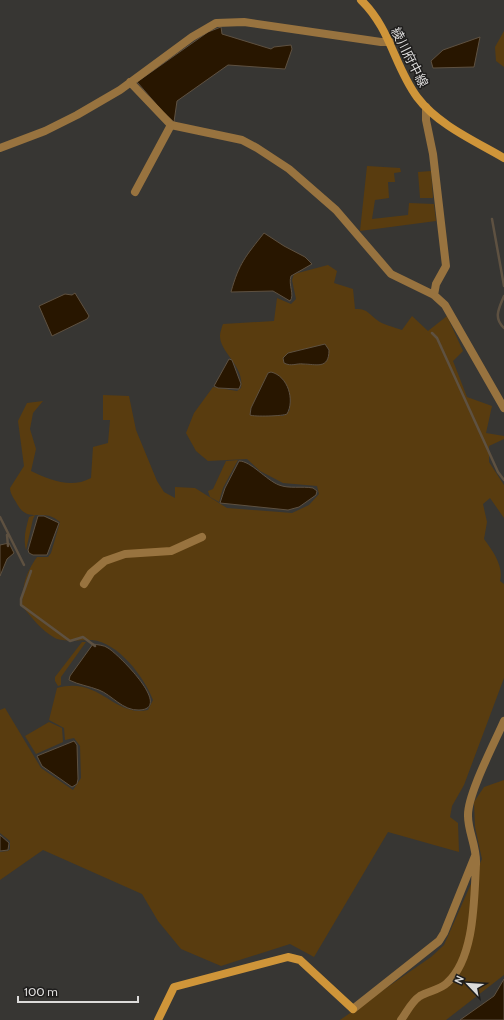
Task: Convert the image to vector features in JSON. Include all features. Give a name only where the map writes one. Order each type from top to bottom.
[{"type":"street","name":"綾川府中線","points":[[361,0],[380,24],[411,88],[426,107],[449,125],[504,158]]},
{"type":"street","points":[[0,148],[45,131],[77,115],[130,82],[206,28],[224,22],[244,22],[390,42]]},
{"type":"street","points":[[130,82],[171,125],[242,140],[290,169],[315,190],[336,210],[391,274],[434,295],[445,305],[504,408]]},
{"type":"street","points":[[426,107],[426,120],[433,154],[446,266],[436,284],[434,295]]},
{"type":"street","points":[[136,192],[171,125]]},
{"type":"street","points":[[84,584],[96,567],[112,559],[125,554],[171,551],[202,537]]},
{"type":"street","points":[[401,1020],[413,1002],[421,996],[448,983],[461,966],[467,951],[476,854],[468,815],[473,794],[504,721]]},
{"type":"street","points":[[158,1020],[174,987],[288,957],[300,960],[353,1009],[439,941],[444,933],[476,854]]},
{"type":"shaded area","points":[[221,27],[222,34],[271,49],[274,47],[291,45],[292,49],[285,69],[228,65],[177,101],[174,122],[163,112],[137,82],[208,32]]},
{"type":"shaded area","points":[[504,31],[504,67],[496,61],[495,47]]},
{"type":"shaded area","points":[[480,37],[474,67],[433,68],[431,61],[443,50]]},
{"type":"shaded area","points":[[367,166],[400,168],[401,172],[394,173],[395,182],[388,182],[389,198],[375,200],[372,219],[408,215],[409,203],[434,204],[436,221],[360,231]]},
{"type":"shaded area","points":[[431,171],[433,198],[420,198],[418,172]]},
{"type":"shaded area","points":[[264,233],[305,257],[312,264],[291,276],[290,283],[292,296],[290,301],[273,291],[231,292],[240,267]]},
{"type":"shaded area","points":[[328,265],[337,271],[334,283],[353,289],[355,309],[365,310],[382,323],[402,330],[412,316],[428,331],[447,316],[463,351],[453,361],[467,397],[492,406],[486,433],[504,436],[504,439],[489,446],[489,462],[504,485],[504,518],[490,498],[483,504],[487,522],[484,539],[497,559],[501,576],[500,581],[504,584],[504,678],[464,785],[452,806],[450,817],[458,823],[459,852],[388,832],[314,957],[290,944],[221,966],[181,949],[158,921],[142,894],[43,850],[0,880],[0,852],[8,851],[10,849],[10,841],[0,833],[0,710],[5,708],[41,768],[73,790],[81,778],[80,746],[74,738],[65,740],[64,728],[49,720],[57,688],[72,686],[85,688],[96,692],[125,708],[136,711],[148,710],[153,700],[144,682],[121,654],[102,642],[55,638],[41,628],[22,606],[27,574],[37,557],[48,557],[51,553],[60,522],[47,516],[30,515],[25,513],[16,502],[10,488],[24,466],[18,421],[27,403],[43,401],[33,413],[30,429],[36,449],[31,471],[53,480],[76,483],[91,478],[93,447],[108,443],[110,420],[103,420],[103,395],[129,396],[136,430],[157,481],[164,492],[175,498],[175,487],[195,488],[227,508],[292,513],[309,505],[319,494],[317,486],[283,483],[260,471],[247,459],[208,461],[196,451],[186,433],[194,413],[213,387],[237,391],[241,388],[241,380],[236,366],[221,342],[220,334],[223,324],[274,321],[277,298],[291,304],[296,299],[292,280],[294,274]],"holes":[[[289,391],[290,410],[283,416],[273,414]]]},
{"type":"shaded area","points":[[75,293],[89,316],[87,319],[52,336],[39,306],[65,294],[72,295]]},
{"type":"shaded area","points":[[325,344],[329,350],[327,361],[324,363],[317,365],[292,365],[284,363],[283,358],[288,353]]},
{"type":"shaded area","points":[[229,359],[232,360],[241,384],[239,389],[218,388],[214,386]]},
{"type":"shaded area","points":[[271,372],[277,374],[286,383],[290,396],[287,414],[269,416],[250,415],[251,408],[268,373]]},
{"type":"shaded area","points":[[238,460],[223,488],[219,502],[210,497],[208,491],[213,489],[226,461]]},
{"type":"shaded area","points":[[239,461],[254,467],[274,483],[287,487],[313,488],[317,491],[316,495],[299,507],[288,510],[220,503],[225,488]]},
{"type":"shaded area","points":[[35,515],[26,550],[25,537],[29,517]]},
{"type":"shaded area","points":[[38,516],[44,516],[59,523],[47,555],[33,555],[29,553],[28,550]]},
{"type":"shaded area","points":[[9,543],[14,553],[7,559],[0,576],[0,545]]},
{"type":"shaded area","points":[[82,642],[86,642],[61,677],[61,685],[58,686],[55,681],[55,677]]},
{"type":"shaded area","points":[[93,644],[103,646],[114,652],[131,670],[147,692],[150,701],[148,707],[133,710],[104,692],[69,680],[70,676]]},
{"type":"shaded area","points":[[49,722],[62,728],[63,742],[36,754],[25,736]]},
{"type":"shaded area","points":[[74,741],[77,745],[78,779],[77,784],[72,787],[42,766],[37,756]]},
{"type":"shaded area","points":[[504,780],[504,975],[446,1020],[340,1020],[431,957],[444,945],[482,859],[475,827],[474,802],[484,787]]},
{"type":"shaded area","points":[[0,835],[9,843],[8,850],[0,851]]},
{"type":"shaded area","points":[[504,979],[504,1020],[460,1020],[494,996]]},
{"type":"waterway","points":[[492,219],[504,286]]},
{"type":"waterway","points":[[504,296],[498,313],[499,320],[504,328]]},
{"type":"waterway","points":[[432,333],[437,338],[498,472],[504,480]]},
{"type":"waterway","points":[[0,517],[24,565]]},
{"type":"waterway","points":[[7,535],[8,546]]},
{"type":"waterway","points":[[31,571],[21,599],[21,605],[70,641],[83,637],[95,646]]}]
